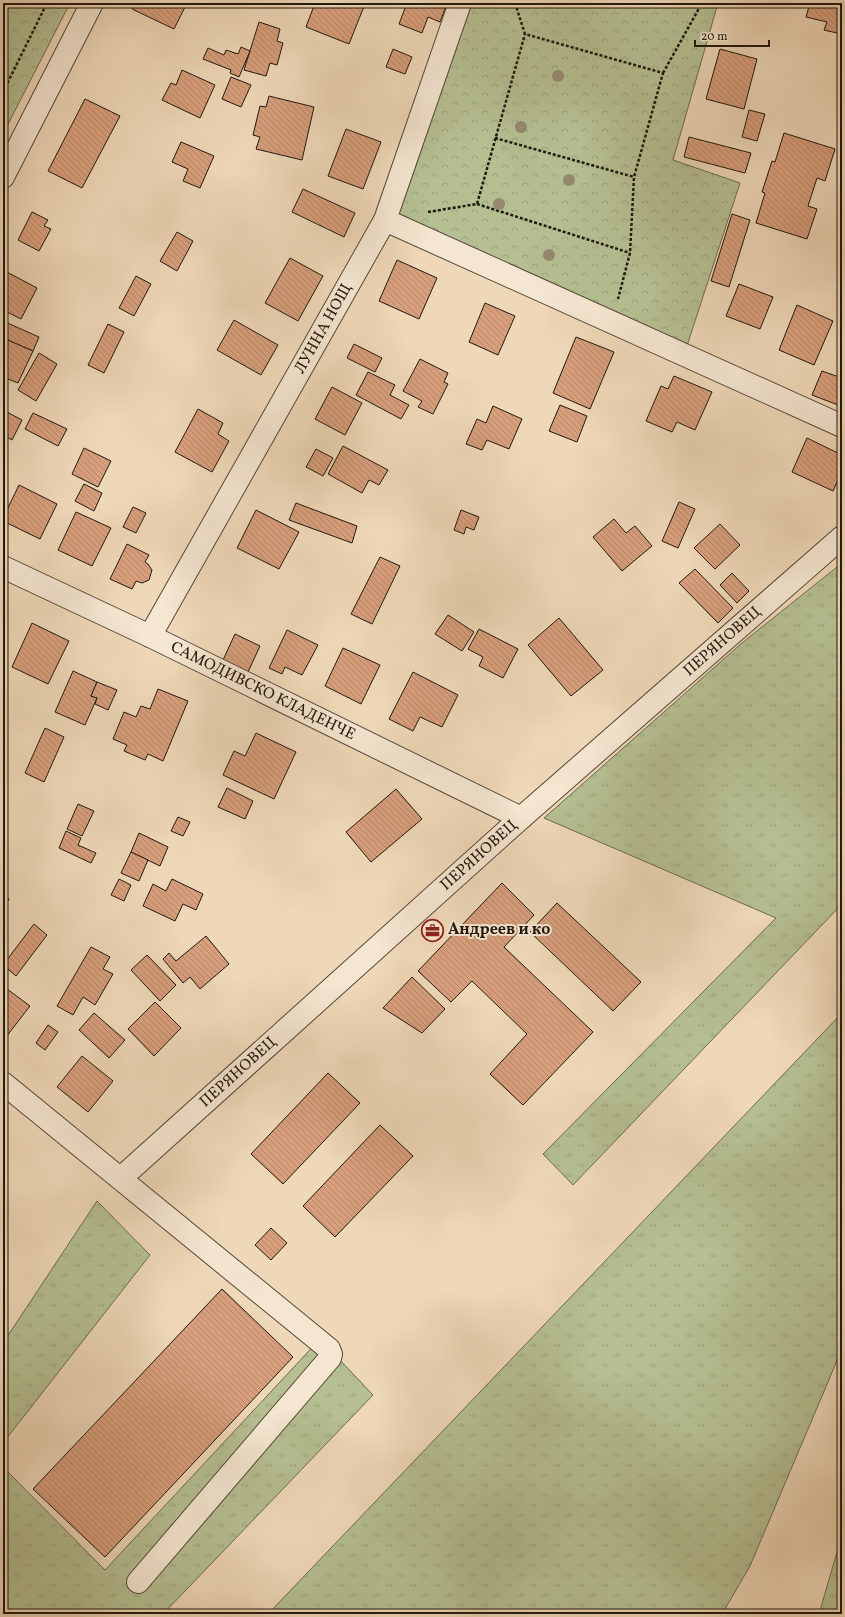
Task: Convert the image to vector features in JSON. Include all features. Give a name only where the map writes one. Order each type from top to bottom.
[{"type":"street","points":[[3,177],[92,3]]},
{"type":"street","name":"ЛУННА НОЩ","points":[[150,636],[385,220],[460,3]]},
{"type":"street","points":[[385,220],[842,426]]},
{"type":"street","name":"ПЕРЯНОВЕЦ","points":[[121,1178],[521,818],[842,536]]},
{"type":"street","name":"САМОДИВСКО КЛАДЕНЧЕ","points":[[3,567],[150,636],[521,818]]},
{"type":"street","points":[[3,1083],[329,1349],[331,1354],[330,1358],[138,1582]]},
{"type":"path","points":[[3,92],[47,3]]},
{"type":"path","points":[[477,204],[525,34],[515,3]]},
{"type":"path","points":[[612,322],[630,253],[634,177],[662,73],[702,3]]},
{"type":"path","points":[[525,34],[662,73]]},
{"type":"path","points":[[495,138],[634,177]]},
{"type":"path","points":[[423,213],[477,204],[630,253]]},
{"type":"green space","points":[[3,3],[70,3],[3,134]]},
{"type":"green space","points":[[460,3],[718,3],[673,160],[740,183],[684,355],[385,220]]},
{"type":"green space","points":[[842,563],[842,904],[573,1185],[543,1154],[776,918],[544,818],[742,643]]},
{"type":"green space","points":[[842,1013],[842,1343],[836,1363],[750,1566],[722,1614],[268,1614]]},
{"type":"green space","points":[[97,1201],[150,1255],[3,1443],[3,1343]]},
{"type":"green space","points":[[320,1339],[373,1395],[163,1614],[3,1614],[3,1467],[105,1570]]},
{"type":"green space","points":[[842,1535],[842,1614],[819,1614]]},
{"type":"building","points":[[135,3],[187,3],[174,29],[132,9]]},
{"type":"building","points":[[315,3],[365,4],[349,44],[306,27]]},
{"type":"building","points":[[407,3],[438,3],[446,6],[440,22],[428,17],[422,33],[399,24]]},
{"type":"building","points":[[810,3],[835,3],[842,5],[842,13],[837,33],[824,30],[827,22],[806,17]]},
{"type":"building","points":[[259,22],[280,29],[277,41],[283,43],[277,65],[270,63],[266,76],[244,70]]},
{"type":"building","points":[[241,47],[250,51],[239,77],[230,73],[231,70],[203,59],[208,48],[224,55],[226,50],[238,54]]},
{"type":"building","points":[[393,49],[412,57],[405,74],[386,67]]},
{"type":"building","points":[[720,49],[757,59],[744,109],[706,99]]},
{"type":"building","points":[[182,70],[215,85],[200,118],[162,100],[171,83],[176,85]]},
{"type":"building","points":[[231,77],[251,85],[241,107],[222,99]]},
{"type":"building","points":[[269,96],[314,107],[302,160],[256,149],[260,137],[253,135],[260,106],[266,107]]},
{"type":"building","points":[[85,99],[120,116],[82,188],[48,171]]},
{"type":"building","points":[[749,110],[765,114],[757,141],[742,137]]},
{"type":"building","points":[[346,129],[381,142],[363,189],[328,176]]},
{"type":"building","points":[[784,133],[835,149],[825,181],[817,178],[808,206],[817,209],[807,239],[756,223],[765,193],[762,192],[772,161],[775,162]]},
{"type":"building","points":[[689,137],[751,153],[745,173],[684,157]]},
{"type":"building","points":[[181,142],[214,156],[200,188],[183,181],[188,169],[172,162]]},
{"type":"building","points":[[303,189],[355,213],[344,237],[292,212]]},
{"type":"building","points":[[32,212],[48,220],[44,226],[51,229],[39,251],[18,240]]},
{"type":"building","points":[[732,214],[750,220],[729,287],[711,281]]},
{"type":"building","points":[[177,232],[193,241],[177,271],[160,261]]},
{"type":"building","points":[[290,258],[323,276],[298,321],[265,303]]},
{"type":"building","points":[[397,260],[437,278],[419,319],[379,301]]},
{"type":"building","points":[[3,270],[37,288],[21,319],[3,310]]},
{"type":"building","points":[[136,276],[151,284],[134,316],[119,308]]},
{"type":"building","points":[[739,284],[773,297],[760,329],[726,316]]},
{"type":"building","points":[[485,303],[515,316],[498,355],[469,342]]},
{"type":"building","points":[[797,305],[833,321],[814,365],[779,350]]},
{"type":"building","points":[[234,320],[278,345],[261,375],[217,350]]},
{"type":"building","points":[[3,321],[39,337],[33,351],[3,338]]},
{"type":"building","points":[[108,324],[124,332],[104,373],[88,365]]},
{"type":"building","points":[[576,337],[614,352],[590,409],[553,393]]},
{"type":"building","points":[[3,338],[33,351],[18,383],[3,377]]},
{"type":"building","points":[[354,344],[382,358],[375,372],[347,358]]},
{"type":"building","points":[[39,353],[57,364],[36,401],[18,390]]},
{"type":"building","points":[[842,358],[842,374],[837,372]]},
{"type":"building","points":[[420,359],[448,373],[444,382],[448,384],[433,414],[418,407],[422,401],[403,391]]},
{"type":"building","points":[[822,371],[842,378],[842,395],[838,405],[812,395]]},
{"type":"building","points":[[368,372],[395,385],[390,395],[409,405],[401,419],[356,395]]},
{"type":"building","points":[[674,376],[712,392],[695,430],[677,422],[672,432],[646,421],[661,386],[668,389]]},
{"type":"building","points":[[332,387],[362,403],[345,435],[315,419]]},
{"type":"building","points":[[560,405],[587,416],[577,442],[549,431]]},
{"type":"building","points":[[493,406],[522,419],[509,449],[487,440],[482,450],[466,444],[477,419],[486,423]]},
{"type":"building","points":[[198,409],[223,423],[218,434],[229,441],[212,472],[175,452]]},
{"type":"building","points":[[3,410],[22,420],[12,440],[3,435]]},
{"type":"building","points":[[33,413],[67,429],[58,446],[25,429]]},
{"type":"building","points":[[807,438],[842,455],[842,471],[833,491],[792,472]]},
{"type":"building","points":[[343,446],[388,470],[379,485],[369,480],[362,493],[328,474]]},
{"type":"building","points":[[84,448],[111,461],[98,487],[72,474]]},
{"type":"building","points":[[316,449],[333,458],[323,476],[306,467]]},
{"type":"building","points":[[84,484],[102,493],[94,511],[75,501]]},
{"type":"building","points":[[19,485],[57,504],[40,539],[3,521],[3,518]]},
{"type":"building","points":[[679,502],[695,509],[678,548],[662,541]]},
{"type":"building","points":[[296,503],[357,526],[352,543],[289,520]]},
{"type":"building","points":[[133,507],[146,513],[136,533],[123,527]]},
{"type":"building","points":[[256,510],[299,532],[279,569],[237,548]]},
{"type":"building","points":[[461,510],[479,517],[474,530],[466,527],[464,534],[454,530]]},
{"type":"building","points":[[76,512],[111,528],[92,566],[58,550]]},
{"type":"building","points":[[614,519],[626,533],[635,526],[652,546],[622,571],[593,537]]},
{"type":"building","points":[[720,524],[740,545],[715,569],[694,548]]},
{"type":"building","points":[[127,544],[149,555],[145,562],[152,570],[149,580],[142,583],[136,581],[132,589],[110,579]]},
{"type":"building","points":[[380,557],[400,566],[372,624],[351,614]]},
{"type":"building","points":[[695,569],[733,608],[718,623],[679,583]]},
{"type":"building","points":[[732,573],[749,591],[737,603],[720,585]]},
{"type":"building","points":[[448,615],[474,632],[462,651],[435,634]]},
{"type":"building","points":[[559,618],[603,670],[571,696],[528,645]]},
{"type":"building","points":[[32,623],[69,641],[48,684],[12,667]]},
{"type":"building","points":[[479,629],[518,649],[503,678],[479,666],[483,657],[468,649]]},
{"type":"building","points":[[287,630],[318,645],[302,675],[285,667],[282,674],[269,668]]},
{"type":"building","points":[[235,634],[260,646],[248,672],[223,660]]},
{"type":"building","points":[[343,648],[380,665],[361,704],[325,686]]},
{"type":"building","points":[[73,671],[97,682],[91,696],[97,698],[85,725],[55,712]]},
{"type":"building","points":[[413,672],[458,695],[442,727],[420,717],[413,731],[389,719]]},
{"type":"building","points":[[97,682],[117,690],[108,710],[95,704],[97,698],[91,696]]},
{"type":"building","points":[[158,689],[188,701],[163,761],[148,754],[145,760],[124,751],[127,745],[113,739],[124,712],[136,717],[141,706],[150,709]]},
{"type":"building","points":[[45,728],[64,737],[44,782],[25,773]]},
{"type":"building","points":[[256,733],[296,752],[274,799],[223,775],[234,751],[245,756]]},
{"type":"building","points":[[227,788],[253,801],[245,819],[218,807]]},
{"type":"building","points":[[396,789],[422,819],[371,862],[346,832]]},
{"type":"building","points":[[78,804],[94,811],[82,836],[67,829]]},
{"type":"building","points":[[178,817],[190,822],[183,836],[171,831]]},
{"type":"building","points":[[66,831],[81,838],[78,845],[96,853],[91,863],[59,848]]},
{"type":"building","points":[[139,833],[168,847],[160,866],[131,852]]},
{"type":"building","points":[[131,852],[148,860],[139,881],[121,873]]},
{"type":"building","points":[[119,879],[131,885],[124,901],[111,895]]},
{"type":"building","points":[[172,879],[203,894],[196,910],[183,904],[175,921],[143,906],[153,884],[166,891]]},
{"type":"building","points":[[502,883],[534,915],[504,947],[593,1032],[523,1105],[490,1074],[527,1034],[472,981],[451,1002],[418,971]]},
{"type":"building","points":[[3,895],[9,899],[3,909]]},
{"type":"building","points":[[557,903],[641,982],[613,1011],[530,932]]},
{"type":"building","points":[[34,924],[47,935],[16,976],[3,965]]},
{"type":"building","points":[[206,936],[229,964],[200,989],[190,977],[183,983],[163,959],[169,953],[176,961]]},
{"type":"building","points":[[91,947],[110,957],[103,969],[113,974],[95,1005],[83,997],[73,1015],[57,1006]]},
{"type":"building","points":[[147,955],[176,985],[160,1001],[131,970]]},
{"type":"building","points":[[412,977],[445,1009],[422,1033],[383,1008]]},
{"type":"building","points":[[3,986],[30,1006],[6,1037],[3,1035]]},
{"type":"building","points":[[155,1002],[181,1028],[154,1056],[128,1029]]},
{"type":"building","points":[[94,1013],[125,1040],[109,1058],[79,1030]]},
{"type":"building","points":[[48,1025],[58,1032],[45,1050],[36,1043]]},
{"type":"building","points":[[82,1056],[113,1081],[88,1112],[57,1087]]},
{"type":"building","points":[[328,1073],[360,1103],[283,1184],[251,1154]]},
{"type":"building","points":[[380,1125],[413,1156],[335,1237],[303,1206]]},
{"type":"building","points":[[271,1228],[287,1243],[271,1260],[255,1245]]},
{"type":"building","points":[[222,1289],[293,1357],[105,1557],[33,1489]]},
{"type":"place","name":"Андреев и ко","points":[[432,930]]}]
